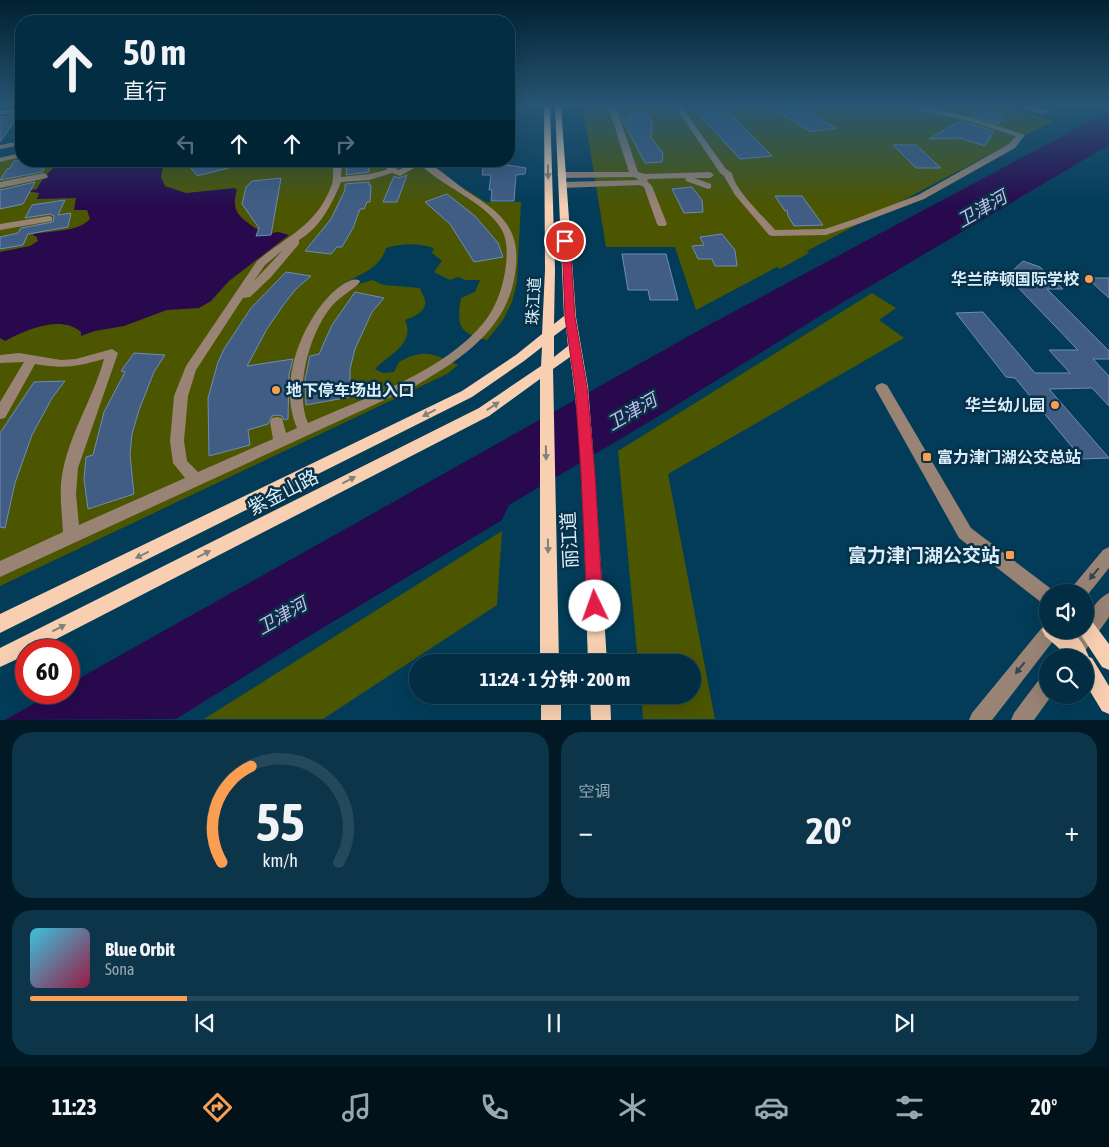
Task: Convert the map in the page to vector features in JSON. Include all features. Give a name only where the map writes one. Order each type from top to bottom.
[{"type":"main road","name":"珠江道","points":[[546,408],[550,270],[548,140]]},
{"type":"main road","name":"珠江道","points":[[559,140],[570,317],[581,387]]},
{"type":"main road","name":"紫金山路","points":[[0,624],[467,394],[520,358],[570,317]]},
{"type":"main road","name":"紫金山路","points":[[0,658],[484,412],[575,347]]},
{"type":"main road","name":"丽江道","points":[[581,387],[588,474],[598,654]]},
{"type":"main road","name":"丽江道","points":[[546,408],[550,654]]},
{"type":"main road","points":[[1068,639],[1109,660]]},
{"type":"main road","points":[[1079,645],[1109,704]]},
{"type":"main road","points":[[551,704],[551,720]]},
{"type":"main road","points":[[600,704],[601,720]]},
{"type":"street","points":[[623,140],[634,174]]},
{"type":"street","points":[[702,140],[738,193],[772,233],[826,232],[920,197],[1012,146],[1017,140]]},
{"type":"street","points":[[0,147],[15,144]]},
{"type":"street","points":[[0,152],[15,149]]},
{"type":"street","points":[[0,160],[15,156]]},
{"type":"street","points":[[196,480],[180,463],[178,421],[181,396],[190,369],[261,263],[277,249],[301,235],[316,220],[327,205],[337,180],[338,167]]},
{"type":"street","points":[[337,180],[369,177],[391,167]]},
{"type":"street","points":[[399,167],[406,171],[412,167]]},
{"type":"street","points":[[0,569],[410,383],[445,364],[470,346],[500,310],[511,273],[512,248],[504,226],[490,210],[424,167]]},
{"type":"street","points":[[644,180],[710,175],[714,171],[726,174]]},
{"type":"street","points":[[561,180],[634,174],[644,180],[648,186],[662,224]]},
{"type":"street","points":[[0,184],[44,176]]},
{"type":"street","points":[[561,180],[681,179],[692,180],[708,186]]},
{"type":"street","points":[[0,227],[49,219]]},
{"type":"street","points":[[305,431],[297,411],[296,386],[303,350],[326,305],[342,288],[355,282]]},
{"type":"street","points":[[0,359],[19,357],[61,364],[76,363],[112,353],[107,377],[88,418],[71,470],[69,498],[72,537]]},
{"type":"street","points":[[0,414],[32,359]]},
{"type":"street","points":[[882,388],[965,533],[1039,590]]},
{"type":"street","points":[[277,422],[282,441]]},
{"type":"street","points":[[1085,584],[1109,555]]},
{"type":"street","points":[[1079,645],[1109,602]]},
{"type":"street","points":[[979,720],[1044,639]]},
{"type":"street","points":[[1021,720],[1039,696]]},
{"type":"green space","points":[[588,140],[1018,140],[807,251],[809,253],[780,269],[777,267],[696,310],[675,247],[606,247]]},
{"type":"green space","points":[[15,154],[15,167],[436,167],[457,184],[486,202],[521,202],[517,282],[512,302],[503,320],[487,340],[471,335],[462,328],[460,323],[461,298],[475,292],[480,280],[466,280],[458,277],[450,280],[434,272],[442,261],[432,253],[434,248],[410,244],[386,248],[379,262],[374,267],[340,286],[356,285],[372,280],[384,285],[420,288],[425,298],[425,304],[422,311],[405,320],[407,336],[404,342],[375,369],[383,373],[394,372],[399,362],[423,354],[429,354],[458,365],[447,374],[0,586],[0,157]]},
{"type":"green space","points":[[872,293],[896,308],[879,320],[904,338],[668,474],[715,719],[643,719],[642,704],[701,704],[701,654],[637,654],[618,451]]},
{"type":"green space","points":[[502,531],[497,605],[422,654],[409,654],[409,663],[323,719],[204,719]]},
{"type":"water","name":"卫津河","points":[[1056,140],[1109,140],[1109,145],[823,314],[654,419],[509,505],[502,520],[176,719],[5,720],[33,704],[80,704],[80,678],[705,327]]},
{"type":"water","points":[[163,167],[161,177],[165,186],[186,193],[235,188],[237,190],[235,198],[236,210],[242,218],[258,230],[257,236],[278,232],[289,235],[229,281],[211,301],[199,308],[167,310],[124,326],[95,331],[81,336],[81,332],[73,327],[64,324],[53,324],[22,332],[5,341],[0,338],[0,252],[30,246],[38,241],[36,236],[33,236],[34,234],[71,229],[90,219],[87,210],[74,210],[76,198],[36,199],[39,193],[27,191],[37,189],[52,168]]},
{"type":"building","points":[[633,140],[652,140],[663,153],[662,162],[645,163]]},
{"type":"building","points":[[722,140],[756,140],[772,156],[740,159]]},
{"type":"building","points":[[964,140],[989,140],[985,146]]},
{"type":"building","points":[[893,145],[916,145],[941,168],[916,168]]},
{"type":"building","points":[[14,161],[15,167],[45,167],[42,172],[0,180],[7,169],[10,168]]},
{"type":"building","points":[[515,166],[526,168],[525,174],[516,175],[514,201],[491,201],[492,190],[489,190],[491,175],[482,175],[483,167]]},
{"type":"building","points":[[190,167],[232,167],[197,176]]},
{"type":"building","points":[[347,167],[369,167],[369,172],[346,175]]},
{"type":"building","points":[[407,175],[397,202],[383,202],[394,176],[399,178]]},
{"type":"building","points":[[281,178],[271,235],[256,236],[259,228],[242,204],[246,187],[252,181]]},
{"type":"building","points":[[35,182],[23,204],[0,209],[0,190]]},
{"type":"building","points":[[369,182],[369,185],[371,185],[370,202],[367,202],[364,209],[360,209],[353,228],[342,247],[337,247],[331,254],[305,251],[331,219],[345,190],[345,184]]},
{"type":"building","points":[[692,187],[702,200],[703,212],[684,213],[672,189]]},
{"type":"building","points":[[447,194],[475,216],[498,243],[503,257],[474,262],[450,224],[425,202]]},
{"type":"building","points":[[775,196],[802,196],[823,225],[794,226],[787,210],[785,211]]},
{"type":"building","points":[[65,200],[58,215],[71,213],[68,227],[28,234],[23,245],[0,249],[0,237],[18,233],[21,228],[53,222],[54,216],[50,214],[25,218],[32,205]]},
{"type":"building","points":[[722,234],[735,250],[737,266],[715,266],[712,259],[698,259],[692,246],[704,245],[700,237]]},
{"type":"building","points":[[622,254],[666,254],[678,300],[650,300],[648,290],[628,290]]},
{"type":"building","points":[[1023,261],[1040,267],[1063,289],[1047,289],[1109,351],[1109,359],[1093,359],[1109,376],[1109,406],[1092,388],[1049,389],[1109,458],[1082,459],[1015,378],[1006,377],[956,313],[983,312],[1035,373],[1070,373],[1049,350],[1078,350],[1007,276]]},
{"type":"building","points":[[286,272],[311,276],[296,289],[284,304],[267,329],[247,366],[293,359],[289,374],[288,419],[284,420],[282,416],[277,415],[272,416],[268,424],[248,430],[250,445],[209,456],[208,398],[218,362],[224,349],[251,308]]},
{"type":"building","points":[[1087,278],[1109,278],[1109,298]]},
{"type":"building","points":[[355,292],[384,298],[372,312],[355,349],[350,369],[350,397],[306,405],[305,379],[310,356],[319,354],[332,325]]},
{"type":"building","points":[[134,353],[165,355],[154,372],[132,434],[130,455],[134,494],[88,509],[84,479],[86,457],[93,455],[104,412],[125,372],[121,371]]},
{"type":"building","points":[[65,381],[52,398],[32,435],[15,483],[5,528],[0,527],[0,433],[34,382]]},
{"type":"place","name":"华兰萨顿国际学校","points":[[1089,279]]},
{"type":"place","name":"地下停车场出入口","points":[[276,390]]},
{"type":"place","name":"华兰幼儿园","points":[[1055,405]]},
{"type":"place","name":"富力津门湖公交总站","points":[[927,457]]},
{"type":"place","name":"富力津门湖公交站","points":[[1010,555]]},
{"type":"route","points":[[565,241],[570,317],[581,387],[595,606]]}]
